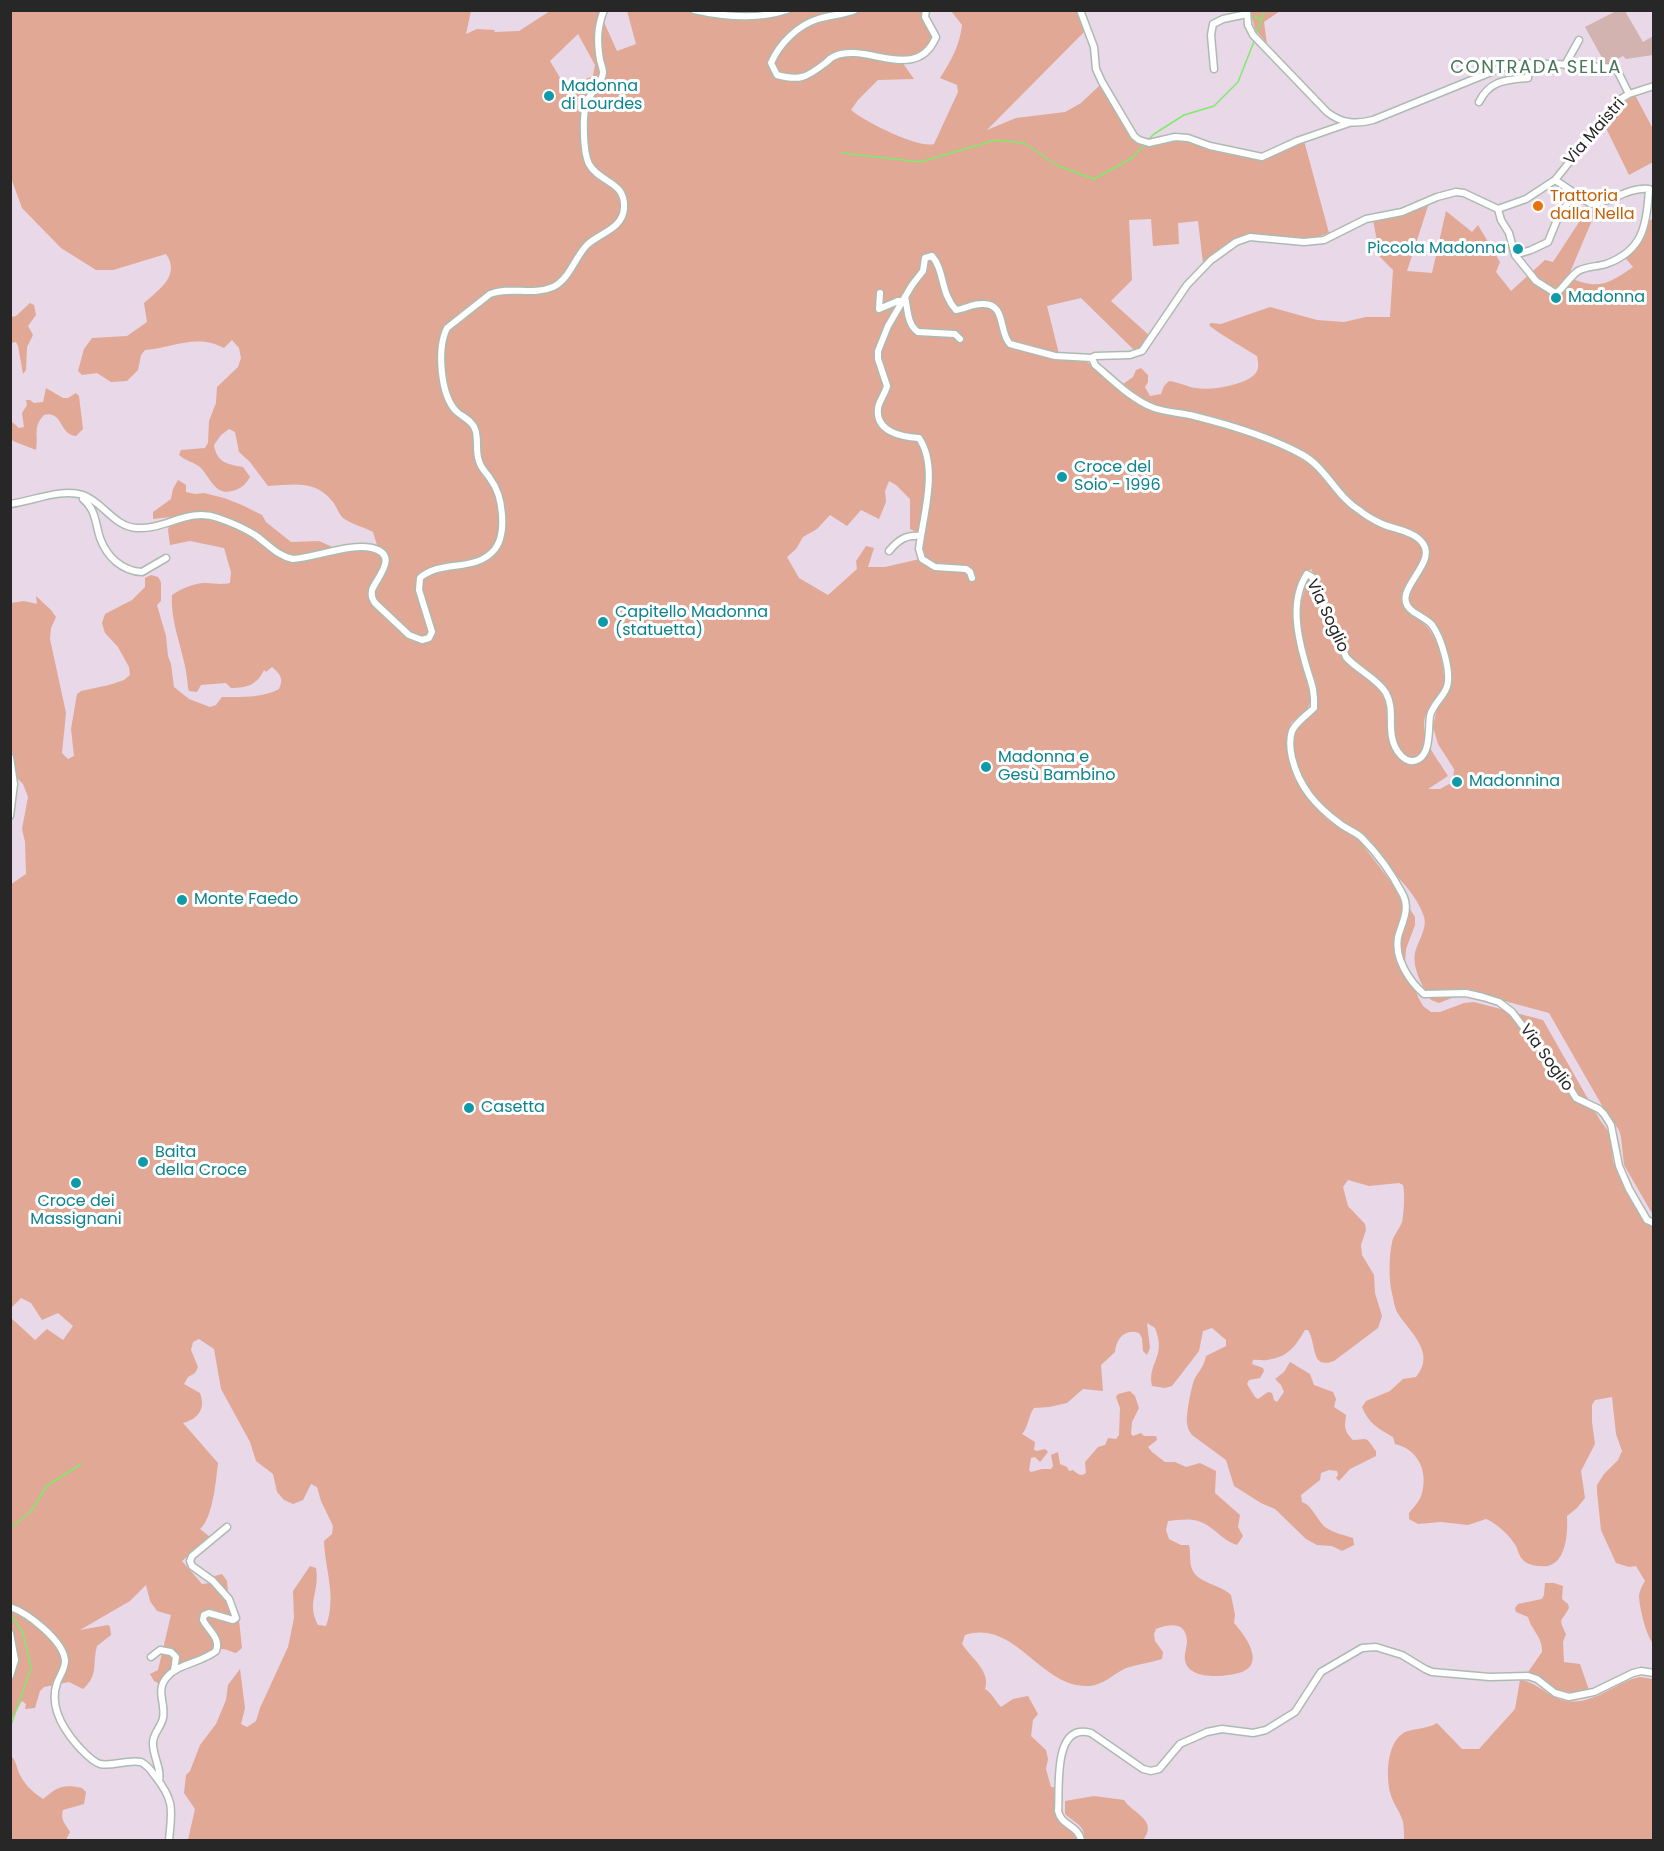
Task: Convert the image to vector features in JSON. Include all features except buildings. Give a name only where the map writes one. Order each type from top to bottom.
[{"type":"street","points":[[10,504],[56,495],[84,495],[118,521],[137,528],[200,514],[216,517],[254,535],[286,558],[293,559],[356,548],[373,548],[383,555],[386,564],[385,570],[372,590],[375,603],[409,635],[422,640],[429,638],[432,632],[419,590],[420,578],[434,570],[471,564],[489,556],[498,544],[503,527],[493,482],[478,461],[476,430],[449,403],[442,375],[442,336],[447,328],[496,291],[528,292],[542,290],[560,283],[582,250],[618,223],[624,209],[624,198],[619,188],[594,171],[586,155],[587,101],[600,82],[603,73],[597,35],[604,10]]},
{"type":"street","points":[[694,10],[723,17],[772,15],[787,10]]},
{"type":"street","points":[[855,10],[815,19],[792,34],[778,49],[771,63],[777,75],[800,79],[814,72],[835,56],[850,53],[897,60],[920,57],[932,49],[936,38],[926,17],[926,10]]},
{"type":"street","points":[[1080,10],[1094,47],[1096,69],[1102,82],[1134,135],[1139,140],[1149,143],[1175,137],[1188,138],[1210,146],[1262,157],[1297,141],[1349,123],[1373,120],[1511,64],[1565,64],[1616,68],[1629,94],[1653,86]]},
{"type":"street","points":[[1214,69],[1210,35],[1213,24],[1247,12],[1248,25],[1256,37],[1327,112],[1336,120],[1349,123]]},
{"type":"street","points":[[1565,64],[1579,40]]},
{"type":"street","points":[[1479,102],[1483,94],[1494,84],[1528,78],[1529,63]]},
{"type":"street","name":"Via Maistri","points":[[1629,94],[1609,110],[1555,180],[1591,204],[1632,190],[1649,189],[1651,220]]},
{"type":"street","points":[[972,578],[966,569],[947,569],[928,564],[922,559],[919,549],[929,474],[921,440],[889,432],[883,425],[878,412],[878,406],[887,386],[878,359],[878,351],[888,326],[923,271],[925,258],[932,256],[937,263],[947,297],[956,310],[984,303],[990,305],[1001,315],[1004,335],[1010,344],[1056,356],[1092,358],[1130,355],[1142,351],[1187,285],[1211,260],[1236,242],[1250,237],[1304,242],[1324,240],[1366,219],[1402,212],[1437,197],[1456,192],[1464,193],[1498,209],[1526,199],[1555,180]]},
{"type":"street","points":[[1515,255],[1548,242],[1560,215],[1575,194]]},
{"type":"street","points":[[1498,209],[1500,220],[1509,233],[1515,255],[1536,281],[1553,292],[1557,292],[1578,272],[1608,264],[1630,250],[1637,244],[1651,220]]},
{"type":"street","points":[[880,293],[879,309],[904,299]]},
{"type":"street","points":[[904,299],[909,319],[918,332],[955,334],[960,339]]},
{"type":"street","name":"Via Soglio","points":[[1092,358],[1095,365],[1139,400],[1155,408],[1230,426],[1282,444],[1304,455],[1325,473],[1342,496],[1356,509],[1378,522],[1420,540],[1425,547],[1425,561],[1406,593],[1405,602],[1408,608],[1431,624],[1437,635],[1450,680],[1446,691],[1430,714],[1426,748],[1421,758],[1408,761],[1401,757],[1395,748],[1391,737],[1392,717],[1387,695],[1382,687],[1346,657],[1312,577],[1307,574],[1301,586],[1296,613],[1301,646],[1315,697],[1314,708],[1294,728],[1290,738],[1290,750],[1299,782],[1312,801],[1340,824],[1361,837],[1404,895],[1406,913],[1398,944],[1406,971],[1413,984],[1424,993],[1466,993],[1483,997],[1499,1002],[1512,1012],[1544,1054],[1556,1065],[1576,1098],[1599,1109],[1604,1114],[1611,1125],[1618,1166],[1642,1212],[1647,1220],[1653,1223]]},
{"type":"street","points":[[78,494],[95,514],[102,543],[116,564],[125,569],[142,572],[166,558]]},
{"type":"street","points":[[889,550],[896,542],[909,535],[921,536]]},
{"type":"street","points":[[10,757],[14,784],[10,816]]},
{"type":"street","points":[[159,1781],[160,1775],[152,1742],[163,1718],[161,1687],[173,1672],[210,1656],[216,1651],[217,1641],[203,1620],[204,1615],[209,1613],[233,1620],[236,1618],[229,1599],[213,1581],[192,1566],[190,1561],[192,1556],[227,1527]]},
{"type":"street","points":[[10,1607],[37,1622],[59,1646],[64,1655],[65,1662],[56,1686],[55,1701],[59,1718],[66,1731],[89,1758],[108,1764],[141,1762],[166,1790],[171,1801],[170,1840]]},
{"type":"street","points":[[10,1633],[15,1660],[10,1676]]},
{"type":"street","points":[[1081,1840],[1078,1832],[1061,1820],[1058,1811],[1061,1754],[1065,1743],[1073,1734],[1083,1731],[1091,1733],[1143,1769],[1151,1771],[1162,1766],[1180,1744],[1207,1732],[1222,1729],[1258,1733],[1273,1726],[1295,1712],[1321,1672],[1357,1650],[1367,1647],[1376,1647],[1402,1655],[1432,1672],[1490,1677],[1525,1676],[1537,1679],[1555,1693],[1569,1697],[1594,1692],[1636,1672],[1653,1673]]},
{"type":"street","points":[[151,1657],[160,1650],[171,1652],[176,1657],[173,1672]]},
{"type":"shaded area","points":[[11,11],[471,11],[466,34],[477,29],[495,30],[494,32],[519,31],[550,11],[599,11],[617,51],[636,44],[627,11],[925,11],[934,33],[930,49],[902,62],[914,79],[878,80],[851,110],[891,133],[916,142],[934,144],[958,92],[957,85],[940,78],[954,53],[961,32],[962,25],[951,11],[1077,11],[1085,31],[987,130],[1016,118],[1065,112],[1081,103],[1101,84],[1133,138],[1145,144],[1172,138],[1262,155],[1303,137],[1329,233],[1311,239],[1248,234],[1230,242],[1203,263],[1198,221],[1178,223],[1179,244],[1153,246],[1151,219],[1129,220],[1132,280],[1111,301],[1150,336],[1141,347],[1134,350],[1081,298],[1047,306],[1060,358],[1087,362],[1127,396],[1140,403],[1247,433],[1288,450],[1315,467],[1356,511],[1407,535],[1420,544],[1423,549],[1421,562],[1406,586],[1402,598],[1405,607],[1430,630],[1440,653],[1444,684],[1441,693],[1428,710],[1424,728],[1430,748],[1448,776],[1428,789],[1440,789],[1453,782],[1454,769],[1438,744],[1433,727],[1437,708],[1450,690],[1452,671],[1440,635],[1433,622],[1409,604],[1409,592],[1429,556],[1428,546],[1422,538],[1378,520],[1355,505],[1307,454],[1283,441],[1205,416],[1157,405],[1142,398],[1123,384],[1133,377],[1136,370],[1141,368],[1148,375],[1145,387],[1150,396],[1161,394],[1169,381],[1210,389],[1236,384],[1250,378],[1258,370],[1257,356],[1209,325],[1211,323],[1221,324],[1270,307],[1317,320],[1344,322],[1366,317],[1390,317],[1393,270],[1380,257],[1373,220],[1402,215],[1429,203],[1407,271],[1432,273],[1446,211],[1472,232],[1478,225],[1500,262],[1496,272],[1511,291],[1545,260],[1553,262],[1589,207],[1596,211],[1568,277],[1587,283],[1609,282],[1633,267],[1621,253],[1637,237],[1643,222],[1653,219],[1653,1215],[1624,1165],[1619,1130],[1608,1116],[1549,1013],[1475,993],[1462,994],[1439,1003],[1431,1000],[1422,984],[1414,959],[1425,924],[1425,919],[1416,901],[1371,844],[1325,808],[1302,776],[1295,758],[1293,739],[1300,725],[1310,715],[1317,700],[1315,679],[1308,663],[1300,630],[1300,611],[1309,578],[1345,661],[1375,684],[1346,653],[1311,569],[1301,577],[1294,606],[1313,697],[1306,711],[1291,723],[1286,738],[1295,780],[1328,820],[1359,840],[1415,917],[1415,925],[1406,949],[1405,963],[1423,1006],[1431,1012],[1440,1012],[1464,1003],[1474,1002],[1543,1020],[1600,1120],[1611,1135],[1613,1161],[1621,1181],[1646,1221],[1653,1227],[1653,1643],[1645,1628],[1639,1600],[1645,1581],[1636,1566],[1629,1567],[1616,1563],[1601,1530],[1597,1485],[1618,1460],[1622,1451],[1616,1434],[1612,1397],[1595,1400],[1592,1405],[1595,1444],[1581,1471],[1585,1498],[1567,1516],[1564,1549],[1560,1557],[1549,1566],[1526,1563],[1508,1536],[1486,1519],[1468,1525],[1441,1522],[1418,1524],[1409,1519],[1409,1513],[1417,1504],[1422,1493],[1424,1477],[1422,1469],[1415,1456],[1395,1444],[1393,1437],[1371,1421],[1362,1407],[1366,1401],[1390,1391],[1403,1379],[1416,1377],[1422,1368],[1424,1359],[1419,1343],[1397,1312],[1390,1284],[1390,1253],[1393,1240],[1402,1222],[1403,1185],[1399,1183],[1369,1186],[1348,1180],[1343,1187],[1348,1206],[1365,1224],[1366,1230],[1361,1245],[1362,1255],[1374,1275],[1375,1293],[1382,1316],[1378,1328],[1334,1361],[1326,1363],[1318,1359],[1311,1336],[1308,1330],[1305,1330],[1286,1354],[1274,1359],[1253,1360],[1252,1364],[1263,1368],[1264,1371],[1260,1378],[1249,1380],[1247,1384],[1258,1399],[1268,1392],[1272,1393],[1277,1402],[1284,1392],[1275,1379],[1284,1372],[1290,1362],[1310,1374],[1314,1385],[1333,1392],[1336,1399],[1334,1407],[1346,1415],[1345,1428],[1350,1437],[1353,1440],[1366,1440],[1376,1451],[1376,1456],[1350,1469],[1339,1481],[1336,1478],[1337,1471],[1329,1470],[1321,1473],[1320,1480],[1301,1495],[1302,1502],[1309,1506],[1325,1527],[1353,1538],[1354,1545],[1342,1551],[1332,1546],[1317,1545],[1306,1539],[1275,1509],[1234,1486],[1226,1460],[1192,1435],[1187,1418],[1194,1381],[1206,1356],[1226,1346],[1226,1340],[1212,1328],[1203,1331],[1199,1351],[1172,1386],[1165,1388],[1152,1386],[1152,1371],[1159,1346],[1155,1328],[1147,1323],[1150,1348],[1147,1355],[1143,1351],[1142,1338],[1139,1333],[1126,1333],[1119,1339],[1115,1352],[1101,1365],[1103,1391],[1083,1389],[1067,1403],[1034,1408],[1022,1434],[1035,1442],[1034,1450],[1045,1449],[1048,1452],[1040,1462],[1035,1457],[1031,1458],[1029,1470],[1031,1472],[1051,1469],[1053,1466],[1051,1455],[1058,1452],[1060,1464],[1067,1467],[1069,1471],[1073,1470],[1082,1475],[1086,1473],[1085,1462],[1098,1447],[1105,1445],[1108,1438],[1116,1439],[1119,1435],[1120,1408],[1116,1397],[1118,1394],[1130,1391],[1135,1396],[1139,1408],[1132,1422],[1131,1434],[1133,1436],[1141,1433],[1144,1436],[1156,1436],[1157,1440],[1148,1447],[1165,1462],[1175,1462],[1186,1467],[1200,1463],[1216,1471],[1215,1493],[1240,1515],[1238,1527],[1243,1536],[1237,1545],[1227,1541],[1206,1525],[1189,1520],[1168,1521],[1166,1530],[1169,1539],[1181,1545],[1189,1545],[1191,1566],[1195,1574],[1231,1595],[1235,1615],[1234,1623],[1243,1634],[1253,1655],[1249,1668],[1242,1672],[1209,1676],[1193,1671],[1185,1660],[1187,1641],[1184,1630],[1171,1625],[1156,1629],[1154,1634],[1155,1641],[1163,1652],[1162,1659],[1126,1668],[1104,1681],[1089,1686],[1072,1684],[1057,1677],[1014,1645],[999,1637],[983,1633],[965,1635],[962,1644],[983,1671],[985,1689],[1001,1707],[1013,1699],[1028,1696],[1038,1714],[1033,1720],[1031,1736],[1046,1750],[1048,1759],[1046,1769],[1051,1787],[1057,1787],[1057,1813],[1076,1832],[1076,1840],[188,1840],[195,1809],[184,1793],[186,1775],[190,1771],[200,1745],[216,1724],[226,1700],[228,1685],[240,1669],[245,1708],[241,1724],[247,1727],[256,1721],[288,1647],[294,1618],[293,1591],[310,1566],[316,1568],[317,1577],[313,1610],[318,1625],[326,1626],[330,1594],[324,1541],[332,1534],[333,1526],[317,1487],[311,1484],[303,1500],[293,1504],[284,1500],[277,1492],[273,1474],[256,1461],[250,1442],[221,1389],[214,1349],[199,1339],[193,1342],[191,1350],[198,1367],[184,1384],[200,1393],[202,1404],[197,1416],[183,1423],[218,1463],[211,1508],[200,1529],[210,1537],[182,1561],[202,1584],[210,1583],[215,1576],[222,1574],[227,1581],[229,1604],[239,1620],[242,1648],[236,1653],[224,1649],[207,1653],[162,1685],[154,1681],[150,1674],[158,1670],[171,1615],[157,1611],[150,1601],[146,1585],[130,1601],[80,1630],[108,1625],[111,1635],[97,1646],[93,1674],[83,1689],[69,1682],[44,1687],[40,1691],[35,1708],[25,1709],[26,1704],[22,1701],[11,1720],[10,1317],[35,1340],[47,1329],[63,1340],[73,1326],[58,1313],[42,1320],[31,1303],[21,1298],[11,1308],[10,885],[26,874],[25,842],[22,829],[28,797],[23,784],[15,776],[11,741],[11,603],[24,601],[37,604],[36,596],[56,617],[51,628],[50,639],[66,713],[62,753],[68,759],[74,756],[71,729],[77,694],[124,680],[130,675],[129,667],[118,647],[105,633],[102,623],[105,614],[132,600],[145,587],[145,578],[151,575],[158,577],[161,582],[161,601],[157,605],[166,636],[174,687],[189,699],[210,707],[216,705],[222,697],[259,695],[279,689],[280,676],[272,667],[266,672],[264,670],[255,682],[247,686],[231,688],[226,683],[201,685],[197,692],[189,691],[172,607],[172,595],[196,584],[230,583],[231,572],[224,548],[190,541],[170,545],[168,530],[171,517],[153,519],[153,512],[171,499],[178,480],[186,485],[186,492],[204,493],[224,498],[262,515],[266,522],[291,542],[319,541],[337,549],[377,545],[373,532],[343,518],[333,502],[319,490],[303,485],[268,486],[250,462],[239,452],[235,432],[229,429],[214,445],[220,459],[243,467],[250,477],[238,489],[221,491],[213,485],[200,467],[179,455],[181,450],[205,448],[208,443],[209,421],[216,403],[217,387],[238,367],[241,358],[239,348],[232,340],[224,348],[204,342],[194,342],[145,350],[141,355],[138,370],[127,381],[111,382],[97,373],[82,375],[78,371],[84,349],[92,338],[127,336],[147,322],[144,303],[166,282],[170,275],[170,262],[166,254],[113,270],[96,270],[61,248],[22,208],[11,178]],"holes":[[[578,34],[595,65],[593,76],[569,86],[562,81],[550,61]],[[889,481],[910,499],[910,529],[923,535],[920,559],[885,567],[868,567],[874,548],[866,546],[856,561],[857,569],[828,595],[799,578],[787,557],[796,549],[803,537],[817,529],[830,515],[847,526],[861,510],[879,519],[886,502],[885,491]]]},
{"type":"shaded area","points":[[1250,11],[1280,11],[1264,22],[1267,44],[1255,29]]},
{"type":"shaded area","points":[[1616,11],[1625,11],[1643,42],[1653,36],[1653,55],[1626,59],[1623,56],[1606,65],[1585,27]]},
{"type":"shaded area","points":[[1635,95],[1653,129],[1653,162],[1629,175],[1604,124],[1620,105]]},
{"type":"shaded area","points":[[30,303],[34,305],[36,315],[28,326],[33,335],[27,347],[26,370],[23,374],[18,346],[16,342],[11,343],[11,317],[16,316]]},
{"type":"shaded area","points":[[46,388],[63,398],[76,393],[79,396],[83,429],[76,436],[71,435],[66,432],[55,416],[44,415],[37,428],[36,450],[13,441],[11,421],[19,428],[24,427],[22,413],[27,405],[26,400],[34,403],[43,402]]},
{"type":"shaded area","points":[[1545,1583],[1563,1586],[1562,1599],[1569,1608],[1562,1620],[1566,1634],[1563,1642],[1564,1662],[1580,1664],[1589,1690],[1563,1692],[1526,1675],[1542,1652],[1542,1647],[1528,1617],[1516,1612],[1515,1608],[1518,1604],[1542,1599]]},
{"type":"shaded area","points":[[1640,1677],[1653,1679],[1653,1840],[1404,1840],[1403,1822],[1391,1796],[1388,1777],[1393,1745],[1402,1734],[1437,1723],[1462,1749],[1479,1749],[1515,1709],[1520,1680],[1532,1683],[1557,1698],[1573,1702],[1593,1698]]},
{"type":"shaded area","points":[[10,1755],[26,1784],[43,1799],[57,1789],[70,1786],[82,1788],[86,1792],[84,1804],[63,1810],[63,1819],[70,1832],[66,1840],[11,1840]]},
{"type":"shaded area","points":[[1094,1796],[1124,1800],[1146,1822],[1147,1833],[1143,1840],[1084,1840],[1083,1831],[1079,1825],[1065,1814],[1065,1801]]},
{"type":"waterway","points":[[1256,34],[1265,10]]},
{"type":"waterway","points":[[1254,16],[1261,20]]},
{"type":"waterway","points":[[1149,139],[1184,115],[1214,106],[1238,82],[1255,39]]},
{"type":"waterway","points":[[842,153],[920,162],[996,140],[1024,143],[1058,166],[1094,179],[1132,158],[1144,145]]},
{"type":"waterway","points":[[10,1529],[31,1511],[47,1486],[81,1464]]},
{"type":"waterway","points":[[10,1614],[23,1633],[31,1668],[10,1728]]},
{"type":"place","name":"Madonna di Lourdes","points":[[549,96]]},
{"type":"place","name":"Trattoria dalla Nella","points":[[1538,206]]},
{"type":"place","name":"Piccola Madonna","points":[[1518,249]]},
{"type":"place","name":"Madonna","points":[[1556,298]]},
{"type":"place","name":"Croce del Soio - 1996","points":[[1062,477]]},
{"type":"place","name":"Capitello Madonna (statuetta)","points":[[603,622]]},
{"type":"place","name":"Madonna e Gesù Bambino","points":[[986,767]]},
{"type":"place","name":"Madonnina","points":[[1457,782]]},
{"type":"place","name":"Monte Faedo","points":[[182,900]]},
{"type":"place","name":"Casetta","points":[[469,1108]]},
{"type":"place","name":"Baita della Croce","points":[[143,1162]]},
{"type":"place","name":"Croce dei Massignani","points":[[76,1183]]},
{"type":"district","name":"CONTRADA SELLA","points":[[1536,68]]}]
